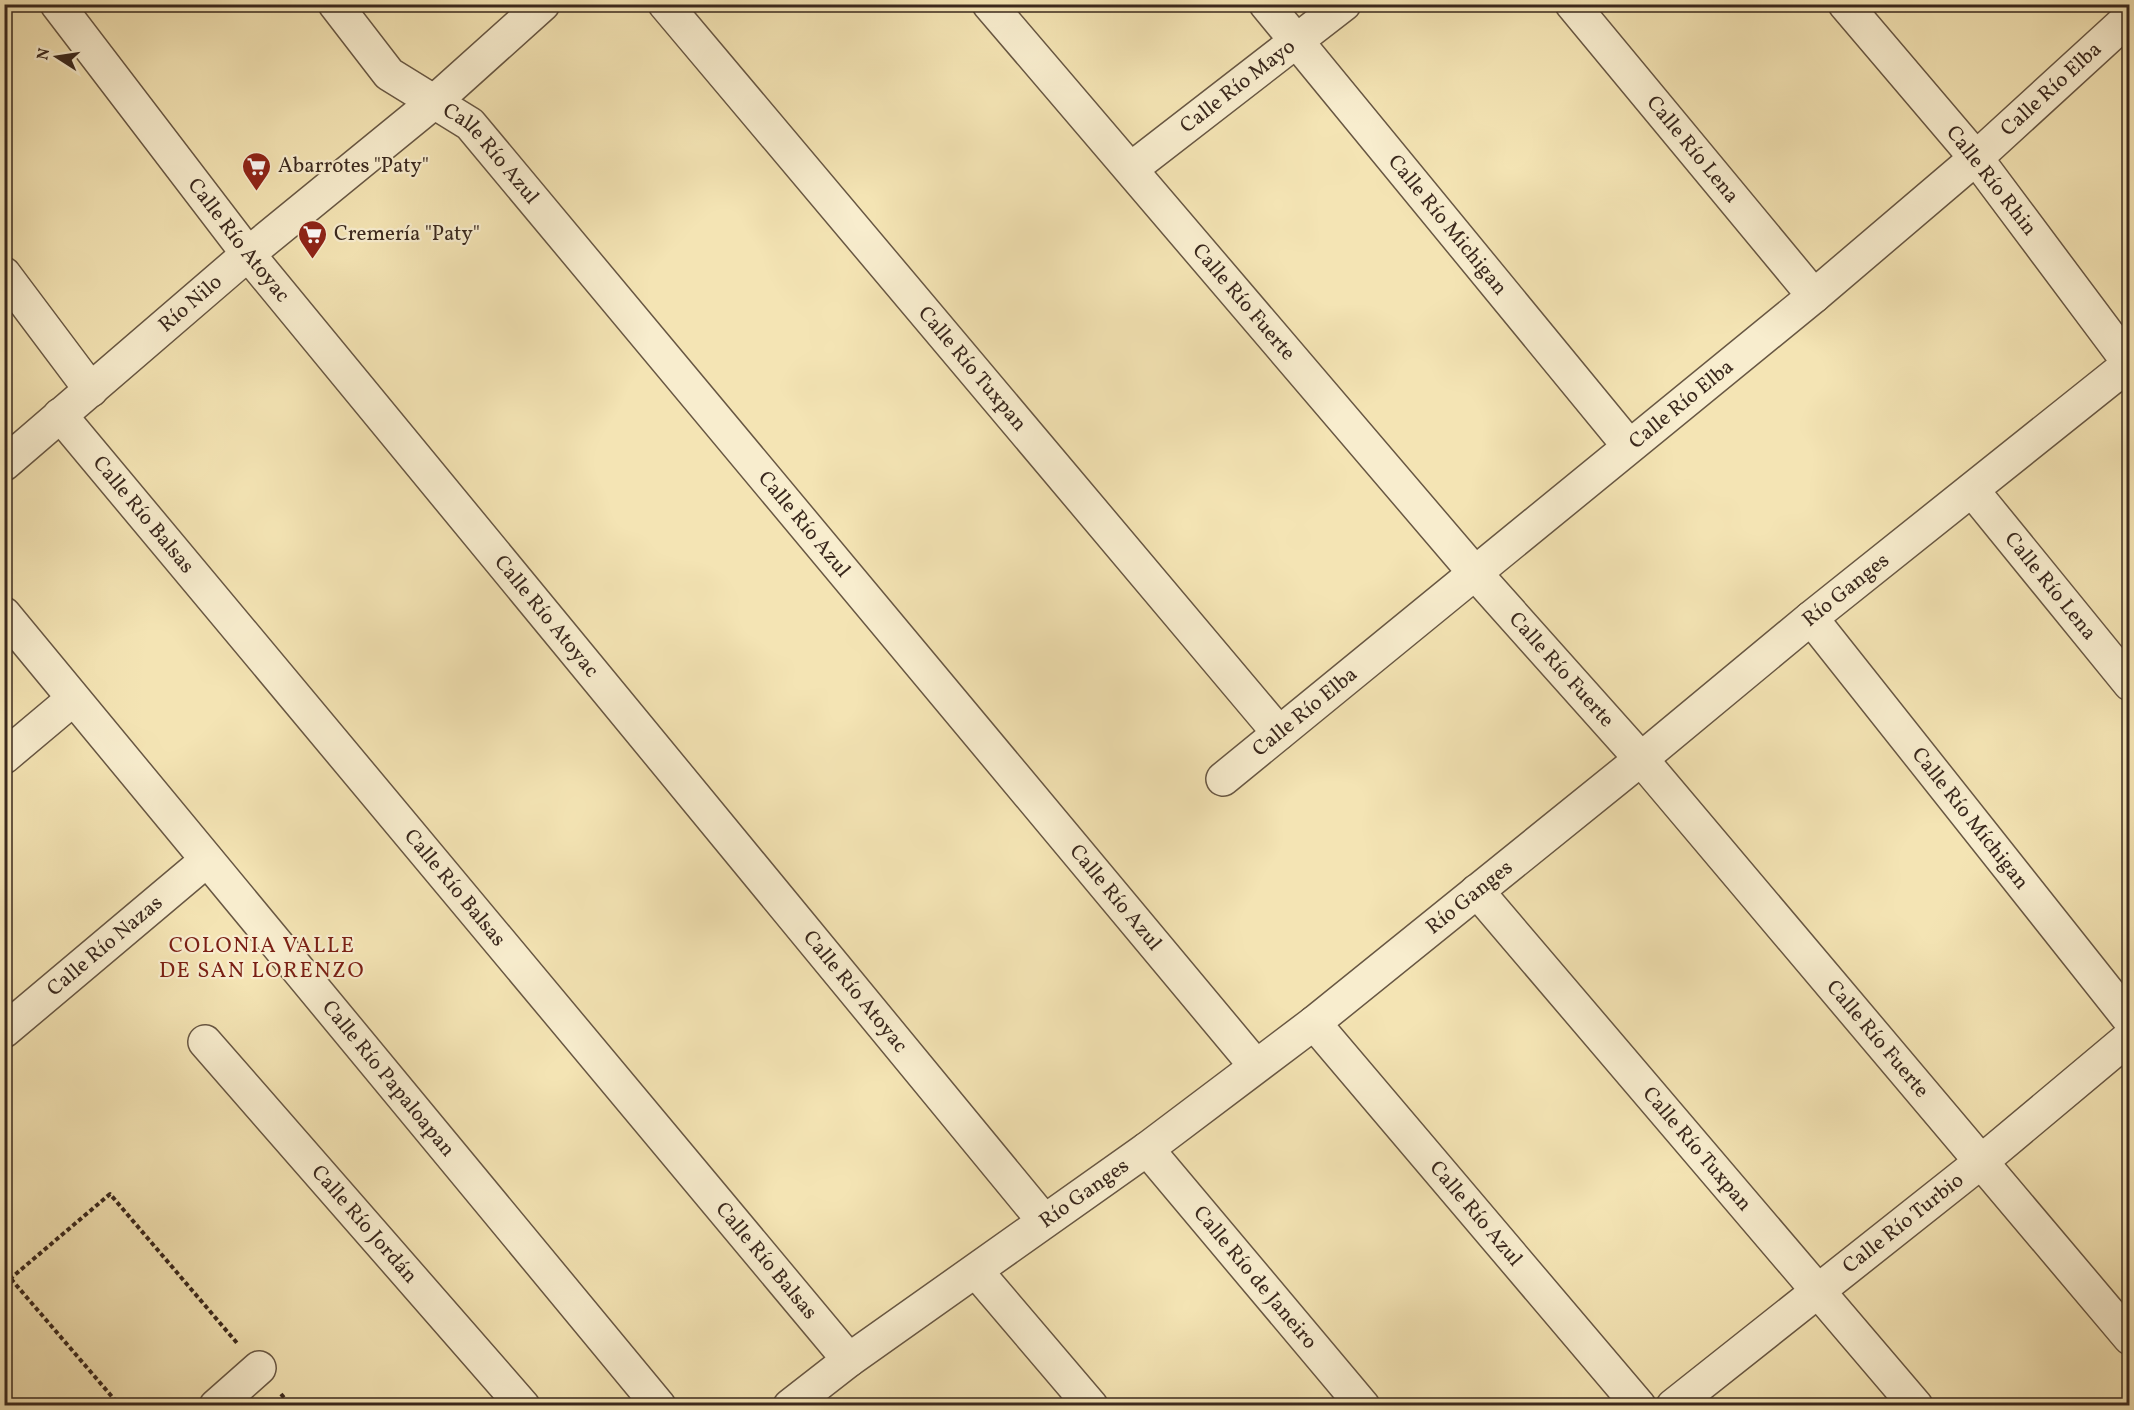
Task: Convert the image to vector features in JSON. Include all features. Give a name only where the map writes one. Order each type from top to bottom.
[{"type":"street","name":"Calle Río Atoyac","points":[[57,4],[248,254],[1044,1221]]},
{"type":"street","name":"Calle Río Azul","points":[[335,4],[389,74],[470,124],[1255,1065]]},
{"type":"street","name":"Río Nilo","points":[[4,464],[248,254],[434,102],[543,4]]},
{"type":"street","name":"Calle Río Tuxpan","points":[[665,4],[1279,733]]},
{"type":"street","name":"Calle Río Fuerte","points":[[989,4],[1475,573],[1641,759],[2130,1338]]},
{"type":"street","name":"Calle Río Michigan","points":[[1266,4],[1629,446]]},
{"type":"street","name":"Calle Río Mayo","points":[[1131,170],[1344,4]]},
{"type":"street","name":"Calle Río Lena","points":[[1572,4],[1814,296]]},
{"type":"street","name":"Calle Río Rhin","points":[[1845,4],[1976,158],[2130,364]]},
{"type":"street","name":"Calle Río Elba","points":[[1223,778],[1814,296],[1976,158],[2130,17]]},
{"type":"street","points":[[4,274],[91,390]]},
{"type":"street","name":"Río Ganges","points":[[805,1402],[849,1360],[1147,1149],[1255,1065],[1314,1023],[1641,759],[1811,618],[2130,364]]},
{"type":"street","name":"Calle Río Balsas","points":[[60,415],[849,1360]]},
{"type":"street","name":"Calle Río Lena","points":[[1972,490],[2130,684]]},
{"type":"street","name":"Calle Río Papaloapan","points":[[4,614],[659,1406]]},
{"type":"street","name":"Calle Río Míchigan","points":[[1811,618],[2130,1020]]},
{"type":"street","points":[[4,757],[73,699]]},
{"type":"street","name":"Calle Río Nazas","points":[[4,1031],[207,860]]},
{"type":"street","name":"Calle Río Tuxpan","points":[[1477,891],[1820,1290],[1916,1406]]},
{"type":"street","name":"Calle Río Azul","points":[[1314,1023],[1639,1406]]},
{"type":"street","name":"Calle Río Turbio","points":[[1673,1406],[1982,1161],[2130,1037]]},
{"type":"street","name":"Calle Río Jordán","points":[[205,1042],[523,1406]]},
{"type":"street","name":"Calle Río de Janeiro","points":[[1147,1149],[1363,1406]]},
{"type":"street","points":[[976,1271],[1091,1406]]},
{"type":"street","points":[[216,1406],[259,1368]]},
{"type":"path","points":[[4,1284],[110,1194],[291,1406]]},
{"type":"path","points":[[11,1279],[120,1406]]},
{"type":"place","name":"Abarrotes \"Paty\"","points":[[257,192]]},
{"type":"place","name":"Cremería \"Paty\"","points":[[313,260]]},
{"type":"district","name":"COLONIA VALLE DE SAN LORENZO","points":[[262,958]]}]
